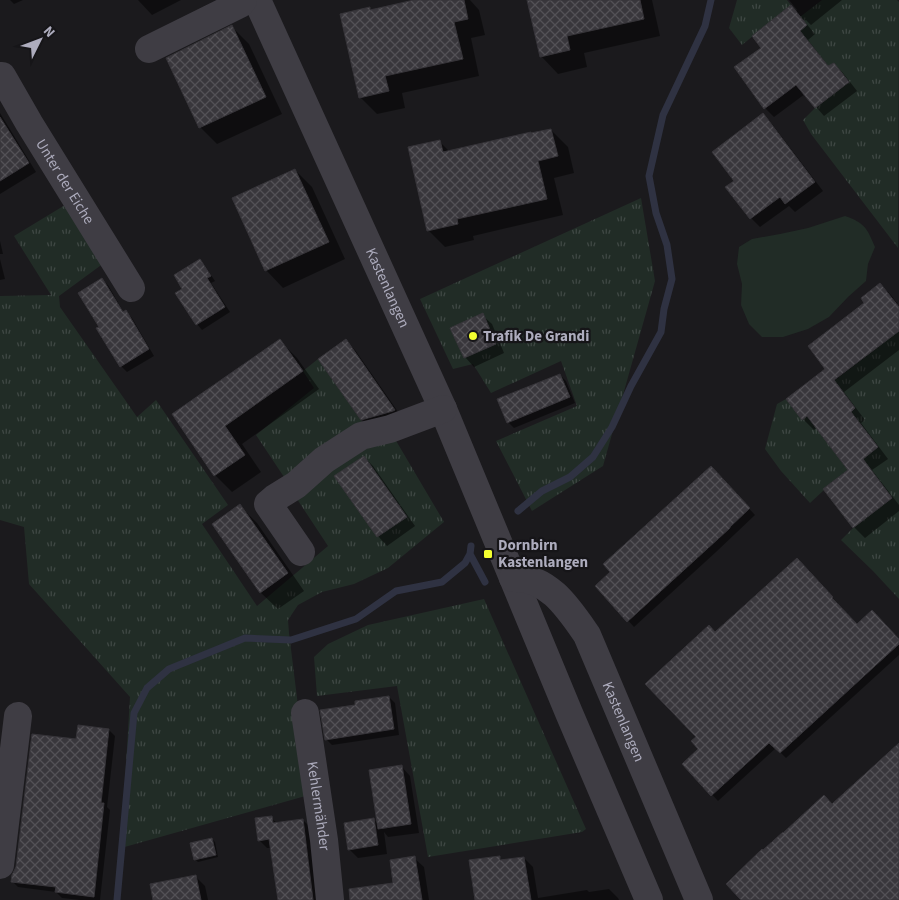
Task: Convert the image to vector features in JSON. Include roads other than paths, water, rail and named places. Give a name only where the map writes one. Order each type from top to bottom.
[{"type":"street","points":[[149,49],[240,4],[243,0]]},
{"type":"street","name":"Kastenlangen","points":[[257,0],[443,409],[649,900]]},
{"type":"street","name":"Unter der Eiche","points":[[0,76],[2,76],[131,288]]},
{"type":"street","points":[[301,552],[268,504],[296,485],[324,460],[362,436],[390,429],[443,409]]},
{"type":"street","name":"Kastenlangen","points":[[513,578],[522,577],[534,581],[553,592],[586,634],[699,900]]},
{"type":"street","name":"Kehlermähder","points":[[305,713],[324,840],[330,900]]},
{"type":"street","points":[[0,865],[18,716]]},
{"type":"waterway","points":[[518,511],[542,491],[570,477],[593,457],[612,427],[631,386],[661,332],[664,309],[672,279],[667,245],[656,213],[649,176],[663,115],[705,26],[711,0]]},
{"type":"waterway","points":[[117,900],[134,713],[147,688],[169,669],[245,638],[291,640],[356,619],[396,591],[442,582],[465,563],[470,554],[471,546]]},
{"type":"waterway","points":[[470,554],[485,582]]},
{"type":"place","name":"Trafik De Grandi","points":[[473,336]]},
{"type":"place","name":"Dornbirn Kastenlangen","points":[[488,554]]}]
